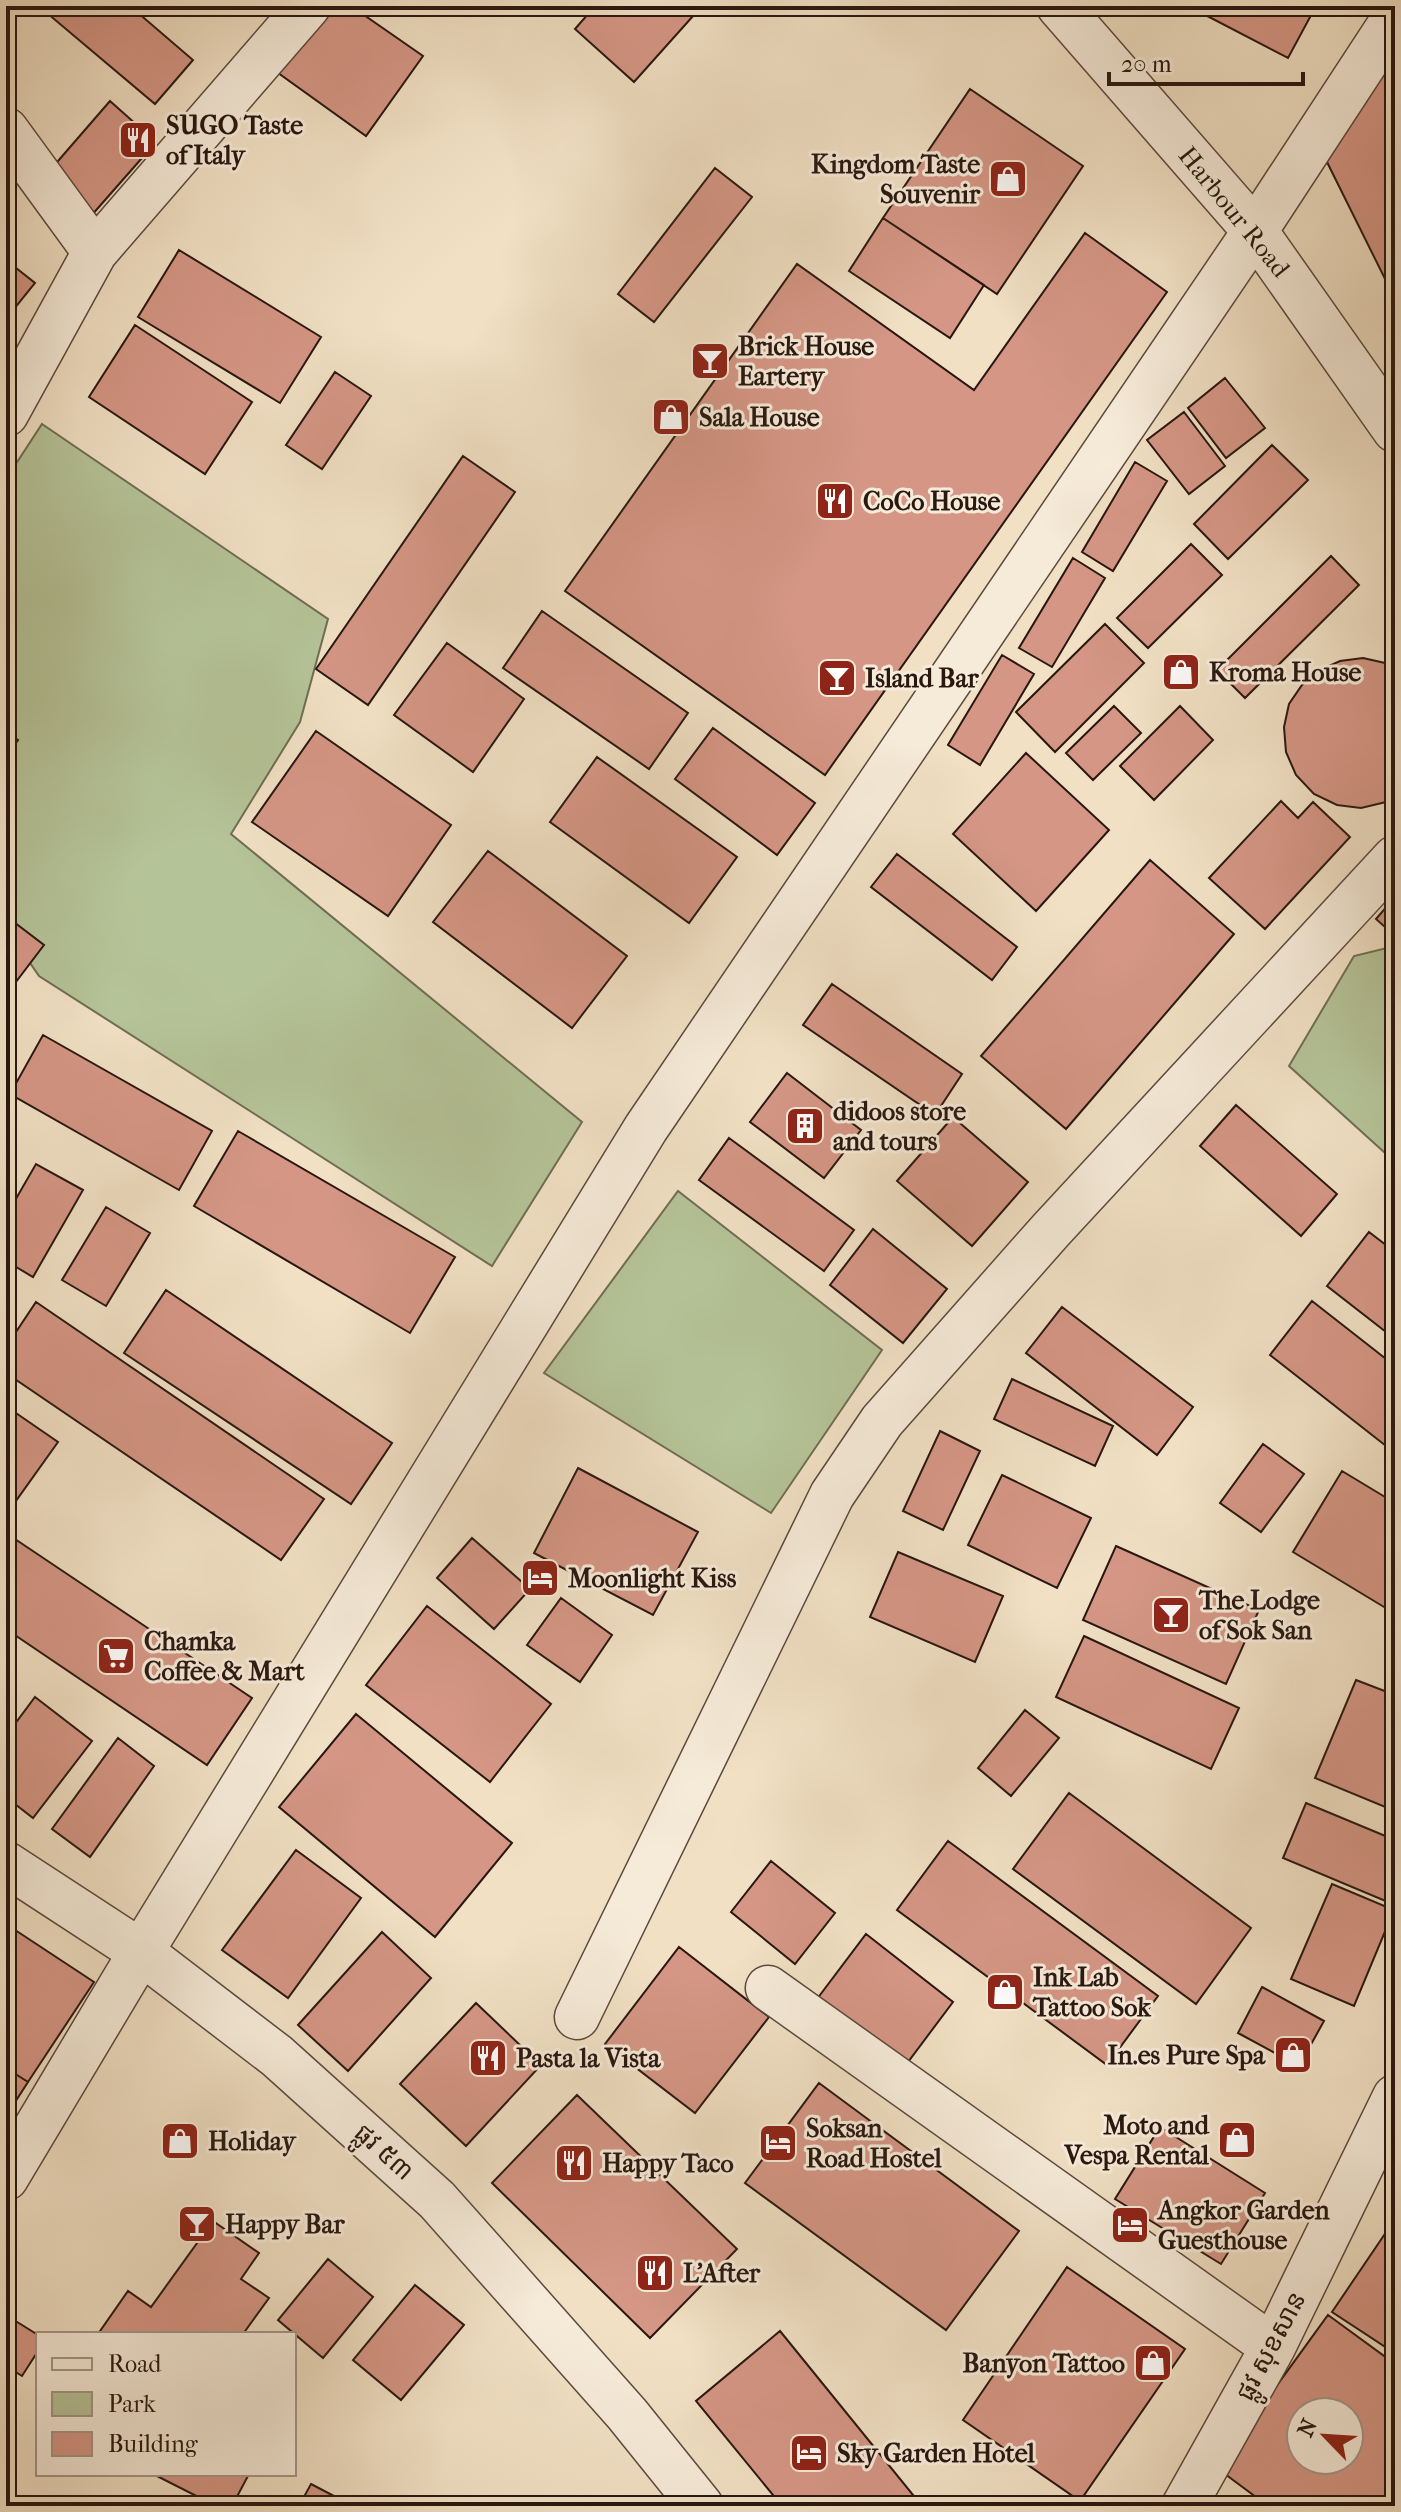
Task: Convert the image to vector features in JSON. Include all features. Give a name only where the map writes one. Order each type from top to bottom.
[{"type":"street","points":[[6,414],[95,252],[308,6]]},
{"type":"street","name":"Harbour Road","points":[[1059,6],[1255,231],[1395,430]]},
{"type":"street","points":[[6,2178],[646,1128],[1255,231],[1395,17]]},
{"type":"street","points":[[6,130],[95,252]]},
{"type":"street","points":[[577,2017],[832,1495],[882,1421],[1051,1230],[1395,858]]},
{"type":"street","name":"ផ្លូវ ៥៣","points":[[6,1864],[141,1952],[277,2056],[437,2200],[627,2414],[701,2506]]},
{"type":"street","points":[[768,1988],[1273,2347]]},
{"type":"street","name":"ផ្លូវ សុខសាន","points":[[1184,2506],[1273,2347],[1395,2097]]},
{"type":"green space","points":[[42,424],[328,619],[300,722],[231,834],[582,1122],[492,1266],[39,976],[6,928],[6,479]]},
{"type":"green space","points":[[1395,946],[1395,1162],[1289,1066],[1354,956]]},
{"type":"green space","points":[[678,1191],[882,1350],[771,1513],[544,1373]]},
{"type":"building","points":[[6,6],[24,6],[6,29]]},
{"type":"building","points":[[130,6],[193,60],[155,104],[41,8]]},
{"type":"building","points":[[318,6],[351,6],[423,56],[366,136],[274,70]]},
{"type":"building","points":[[595,6],[702,6],[634,82],[575,29]]},
{"type":"building","points":[[1188,6],[1316,6],[1288,58]]},
{"type":"building","points":[[1395,58],[1395,299],[1324,156]]},
{"type":"building","points":[[970,89],[1083,166],[997,294],[883,218]]},
{"type":"building","points":[[110,101],[156,142],[91,216],[45,176]]},
{"type":"building","points":[[715,168],[752,197],[654,322],[618,294]]},
{"type":"building","points":[[883,218],[984,285],[950,338],[849,271]]},
{"type":"building","points":[[1085,233],[1167,292],[825,775],[565,591],[797,264],[974,390]]},
{"type":"building","points":[[179,250],[321,337],[280,403],[138,317]]},
{"type":"building","points":[[6,260],[35,283],[6,319]]},
{"type":"building","points":[[135,325],[252,402],[205,474],[89,397]]},
{"type":"building","points":[[335,372],[371,396],[322,469],[286,445]]},
{"type":"building","points":[[1225,378],[1265,428],[1226,458],[1188,408]]},
{"type":"building","points":[[1184,412],[1225,466],[1189,494],[1147,440]]},
{"type":"building","points":[[1272,445],[1308,480],[1228,559],[1194,524]]},
{"type":"building","points":[[463,456],[515,492],[368,705],[316,669]]},
{"type":"building","points":[[1135,462],[1167,481],[1113,571],[1082,552]]},
{"type":"building","points":[[1191,544],[1222,575],[1148,648],[1117,618]]},
{"type":"building","points":[[1331,556],[1359,585],[1245,698],[1217,670]]},
{"type":"building","points":[[1073,558],[1105,578],[1052,667],[1019,648]]},
{"type":"building","points":[[542,611],[688,713],[649,769],[503,668]]},
{"type":"building","points":[[1105,624],[1144,663],[1055,752],[1016,712]]},
{"type":"building","points":[[447,643],[524,699],[473,772],[394,715]]},
{"type":"building","points":[[1002,655],[1034,674],[980,765],[948,745]]},
{"type":"building","points":[[1363,658],[1385,663],[1395,669],[1395,797],[1361,808],[1337,805],[1314,794],[1296,775],[1286,752],[1284,727],[1289,704],[1302,685],[1320,670],[1340,661]]},
{"type":"building","points":[[1114,706],[1141,733],[1093,780],[1066,753]]},
{"type":"building","points":[[1180,706],[1213,740],[1154,800],[1120,766]]},
{"type":"building","points":[[713,728],[815,803],[777,855],[675,779]]},
{"type":"building","points":[[316,731],[451,825],[388,916],[252,822]]},
{"type":"building","points":[[6,732],[18,740],[6,757]]},
{"type":"building","points":[[1026,753],[1109,830],[1036,911],[953,834]]},
{"type":"building","points":[[597,757],[737,857],[689,923],[550,822]]},
{"type":"building","points":[[1281,801],[1298,818],[1313,802],[1350,837],[1265,929],[1209,878]]},
{"type":"building","points":[[488,851],[627,956],[572,1028],[433,922]]},
{"type":"building","points":[[897,854],[1017,947],[992,980],[871,887]]},
{"type":"building","points":[[1150,860],[1234,934],[1066,1129],[981,1056]]},
{"type":"building","points":[[1395,897],[1395,936],[1376,919]]},
{"type":"building","points":[[6,916],[44,945],[6,995]]},
{"type":"building","points":[[832,984],[962,1074],[935,1115],[803,1025]]},
{"type":"building","points":[[43,1035],[212,1131],[179,1190],[10,1094]]},
{"type":"building","name":"didoos store and tours","points":[[787,1073],[861,1130],[824,1178],[750,1122]]},
{"type":"building","points":[[1236,1105],[1337,1194],[1301,1236],[1200,1146]]},
{"type":"building","points":[[953,1117],[1028,1182],[972,1246],[897,1181]]},
{"type":"building","points":[[238,1131],[455,1257],[410,1333],[194,1206]]},
{"type":"building","points":[[729,1138],[854,1230],[824,1271],[699,1180]]},
{"type":"building","points":[[36,1164],[83,1190],[33,1277],[6,1261],[6,1216]]},
{"type":"building","points":[[106,1207],[150,1233],[106,1306],[62,1280]]},
{"type":"building","points":[[873,1229],[947,1289],[903,1343],[830,1285]]},
{"type":"building","points":[[1369,1232],[1395,1252],[1395,1339],[1327,1286]]},
{"type":"building","points":[[166,1290],[392,1443],[351,1504],[124,1353]]},
{"type":"building","points":[[1312,1301],[1395,1366],[1395,1453],[1270,1355]]},
{"type":"building","points":[[36,1302],[324,1499],[281,1560],[6,1373],[6,1347]]},
{"type":"building","points":[[1062,1307],[1193,1407],[1157,1455],[1026,1353]]},
{"type":"building","points":[[1012,1379],[1113,1426],[1095,1466],[994,1419]]},
{"type":"building","points":[[13,1411],[58,1442],[13,1505],[6,1500],[6,1421]]},
{"type":"building","points":[[940,1431],[980,1451],[943,1530],[903,1511]]},
{"type":"building","points":[[1263,1444],[1304,1474],[1261,1532],[1220,1503]]},
{"type":"building","points":[[578,1468],[698,1532],[653,1615],[534,1553]]},
{"type":"building","points":[[1342,1471],[1395,1503],[1395,1600],[1389,1610],[1293,1552]]},
{"type":"building","points":[[1002,1475],[1091,1518],[1057,1588],[968,1545]]},
{"type":"building","points":[[6,1533],[252,1698],[207,1765],[6,1629]]},
{"type":"building","points":[[472,1538],[530,1589],[494,1629],[437,1578]]},
{"type":"building","name":"The Lodge of Sok San","points":[[1116,1546],[1259,1610],[1226,1684],[1083,1620]]},
{"type":"building","points":[[898,1552],[1003,1596],[975,1662],[870,1617]]},
{"type":"building","points":[[561,1598],[612,1635],[580,1682],[527,1645]]},
{"type":"building","points":[[427,1606],[551,1704],[490,1782],[366,1685]]},
{"type":"building","points":[[1084,1636],[1239,1708],[1211,1769],[1056,1697]]},
{"type":"building","points":[[1356,1680],[1395,1695],[1395,1811],[1315,1778]]},
{"type":"building","points":[[35,1697],[92,1741],[33,1818],[6,1797],[6,1736]]},
{"type":"building","points":[[1025,1710],[1059,1738],[1011,1796],[978,1768]]},
{"type":"building","points":[[356,1714],[512,1843],[435,1937],[279,1807]]},
{"type":"building","points":[[118,1738],[154,1766],[90,1857],[52,1829]]},
{"type":"building","points":[[1069,1793],[1251,1928],[1196,2004],[1013,1869]]},
{"type":"building","points":[[1306,1803],[1395,1840],[1395,1905],[1283,1858]]},
{"type":"building","points":[[948,1841],[1158,1996],[1107,2065],[897,1910]]},
{"type":"building","points":[[296,1850],[361,1898],[288,1998],[222,1950]]},
{"type":"building","points":[[771,1861],[835,1913],[795,1964],[731,1912]]},
{"type":"building","points":[[1332,1884],[1394,1910],[1354,2006],[1291,1979]]},
{"type":"building","points":[[6,1924],[94,1982],[28,2082],[6,2068]]},
{"type":"building","points":[[382,1932],[431,1978],[348,2071],[298,2025]]},
{"type":"building","points":[[866,1934],[953,2002],[905,2066],[817,1999]]},
{"type":"building","points":[[679,1947],[769,2017],[695,2113],[605,2044]]},
{"type":"building","points":[[1262,1987],[1324,2021],[1299,2066],[1238,2033]]},
{"type":"building","points":[[476,2003],[541,2065],[466,2146],[400,2084]]},
{"type":"building","points":[[6,2068],[28,2082],[6,2116]]},
{"type":"building","points":[[819,2083],[1019,2231],[946,2330],[745,2183]]},
{"type":"building","points":[[577,2095],[737,2249],[650,2338],[492,2183]]},
{"type":"building","points":[[1160,2127],[1265,2193],[1221,2264],[1115,2199]]},
{"type":"building","points":[[1395,2219],[1395,2336],[1387,2348],[1332,2312]]},
{"type":"building","points":[[213,2221],[259,2253],[241,2279],[269,2298],[244,2332],[99,2332],[128,2291],[151,2307]]},
{"type":"building","points":[[328,2259],[373,2297],[323,2358],[296,2332],[278,2320]]},
{"type":"building","points":[[1067,2267],[1185,2349],[1080,2501],[963,2420]]},
{"type":"building","points":[[415,2285],[464,2325],[401,2400],[353,2360]]},
{"type":"building","points":[[6,2315],[36,2334],[36,2354],[22,2376],[6,2366]]},
{"type":"building","points":[[1328,2315],[1387,2358],[1395,2347],[1395,2506],[1268,2506],[1217,2468]]},
{"type":"building","name":"Sky Garden Hotel","points":[[780,2331],[922,2506],[782,2506],[696,2401]]},
{"type":"building","points":[[157,2476],[248,2476],[232,2506],[216,2506]]},
{"type":"building","points":[[311,2484],[353,2506],[299,2506]]},
{"type":"place","name":"SUGO Taste of Italy","points":[[138,140]]},
{"type":"place","name":"Kingdom Taste Souvenir","points":[[1008,179]]},
{"type":"place","name":"Brick House Eartery","points":[[710,361]]},
{"type":"place","name":"Sala House","points":[[671,417]]},
{"type":"place","name":"CoCo House","points":[[835,501]]},
{"type":"place","name":"Kroma House","points":[[1181,672]]},
{"type":"place","name":"Island Bar","points":[[837,678]]},
{"type":"place","name":"didoos store and tours","points":[[805,1126]]},
{"type":"place","name":"Moonlight Kiss","points":[[540,1578]]},
{"type":"place","name":"The Lodge of Sok San","points":[[1171,1615]]},
{"type":"place","name":"Chamka Coffee & Mart","points":[[116,1656]]},
{"type":"place","name":"Ink Lab Tattoo Sok","points":[[1005,1992]]},
{"type":"place","name":"In.es Pure Spa","points":[[1293,2055]]},
{"type":"place","name":"Pasta la Vista","points":[[488,2058]]},
{"type":"place","name":"Moto and Vespa Rental","points":[[1237,2140]]},
{"type":"place","name":"Holiday","points":[[180,2141]]},
{"type":"place","name":"Soksan Road Hostel","points":[[778,2143]]},
{"type":"place","name":"Happy Taco","points":[[574,2163]]},
{"type":"place","name":"Happy Bar","points":[[197,2224]]},
{"type":"place","name":"Angkor Garden Guesthouse","points":[[1130,2225]]},
{"type":"place","name":"L'After","points":[[655,2273]]},
{"type":"place","name":"Banyon Tattoo","points":[[1153,2363]]},
{"type":"place","name":"Sky Garden Hotel","points":[[809,2453]]}]
